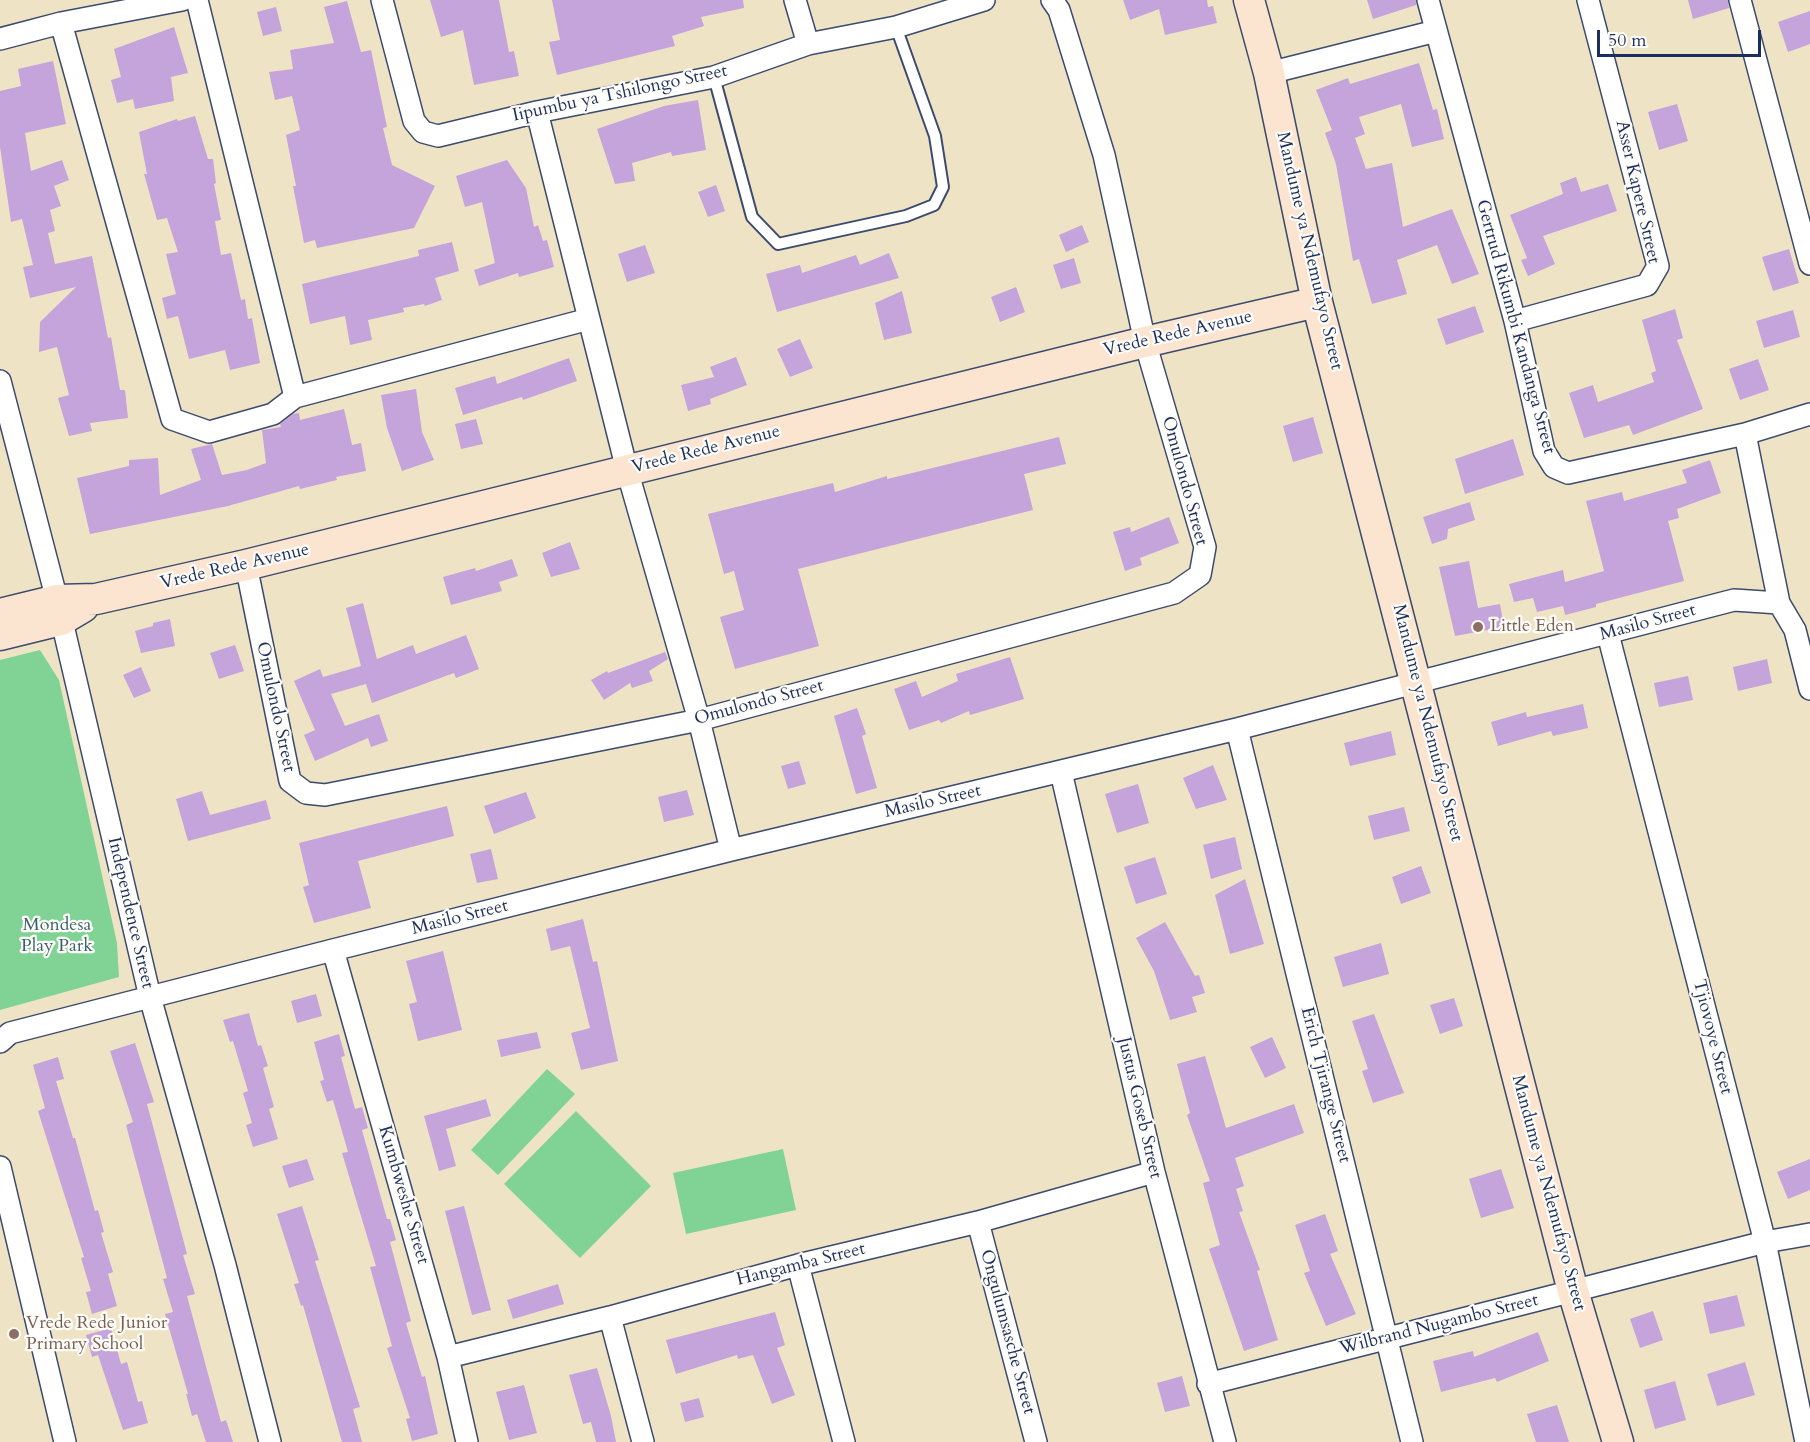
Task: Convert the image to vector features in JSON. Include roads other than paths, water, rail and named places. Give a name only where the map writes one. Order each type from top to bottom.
[{"type":"street","points":[[0,39],[61,23],[182,0]]},
{"type":"street","points":[[197,0],[295,397]]},
{"type":"street","name":"Iipumbu ya Tshilongo Street","points":[[382,0],[414,121],[423,132],[438,136],[537,112],[714,77],[808,44],[896,27],[984,0]]},
{"type":"street","points":[[795,0],[808,44]]},
{"type":"street","points":[[1052,0],[1059,10],[1104,155],[1145,342]]},
{"type":"street","name":"Mandume ya Ndemufayo Street","points":[[1249,0],[1269,73],[1317,302],[1573,1291],[1618,1442]]},
{"type":"street","name":"Gertrud Rikumbi Kandanga Street","points":[[1428,0],[1515,321],[1544,451],[1554,467],[1568,473],[1744,434],[1810,414]]},
{"type":"street","name":"Asser Kapere Street","points":[[1515,321],[1647,285],[1658,266],[1588,0]]},
{"type":"street","points":[[1740,0],[1810,264]]},
{"type":"street","points":[[61,23],[172,419],[208,432],[273,414],[295,397],[589,319]]},
{"type":"street","points":[[1269,73],[1436,31]]},
{"type":"street","points":[[537,112],[627,470],[699,720],[731,850]]},
{"type":"street","name":"Vrede Rede Avenue","points":[[0,636],[59,610],[96,599],[246,565],[1145,342],[1317,302]]},
{"type":"street","name":"Omulondo Street","points":[[246,565],[290,781],[306,793],[325,795],[699,720],[1174,593],[1200,575],[1205,547],[1145,342]]},
{"type":"street","name":"Independence Street","points":[[0,381],[59,610],[150,997],[225,1264],[270,1442]]},
{"type":"street","points":[[1744,434],[1779,603],[1796,630],[1810,689]]},
{"type":"street","name":"Masilo Street","points":[[0,1042],[10,1033],[333,950],[731,850],[1237,729],[1734,600],[1779,603]]},
{"type":"street","name":"Vrede Rede Avenue","points":[[0,614],[59,610]]},
{"type":"street","name":"Tjiovoye Street","points":[[1608,634],[1764,1242],[1806,1442]]},
{"type":"street","name":"Erich Tjirange Street","points":[[1237,729],[1412,1442]]},
{"type":"street","name":"Justus Goseb Street","points":[[1061,772],[1154,1172],[1225,1442]]},
{"type":"street","name":"Kumbweshe Street","points":[[333,950],[448,1357],[468,1442]]},
{"type":"street","points":[[0,1167],[65,1442]]},
{"type":"street","name":"Hangamba Street","points":[[448,1357],[610,1317],[798,1265],[978,1222],[1154,1172]]},
{"type":"street","name":"Ongulumsasche Street","points":[[978,1222],[1036,1442]]},
{"type":"street","name":"Wilbrand Nugambo Street","points":[[1208,1384],[1764,1242],[1810,1234]]},
{"type":"street","points":[[798,1265],[844,1442]]},
{"type":"street","points":[[610,1317],[643,1442]]},
{"type":"lane","points":[[714,77],[752,218],[778,244],[906,216],[934,205],[943,187],[935,136],[896,27]]},
{"type":"place","name":"Little Eden","points":[[1478,627]]},
{"type":"place","name":"Vrede Rede Junior Primary School","points":[[14,1334]]},
{"type":"park label","name":"Mondesa Play Park","points":[[57,936]]}]
